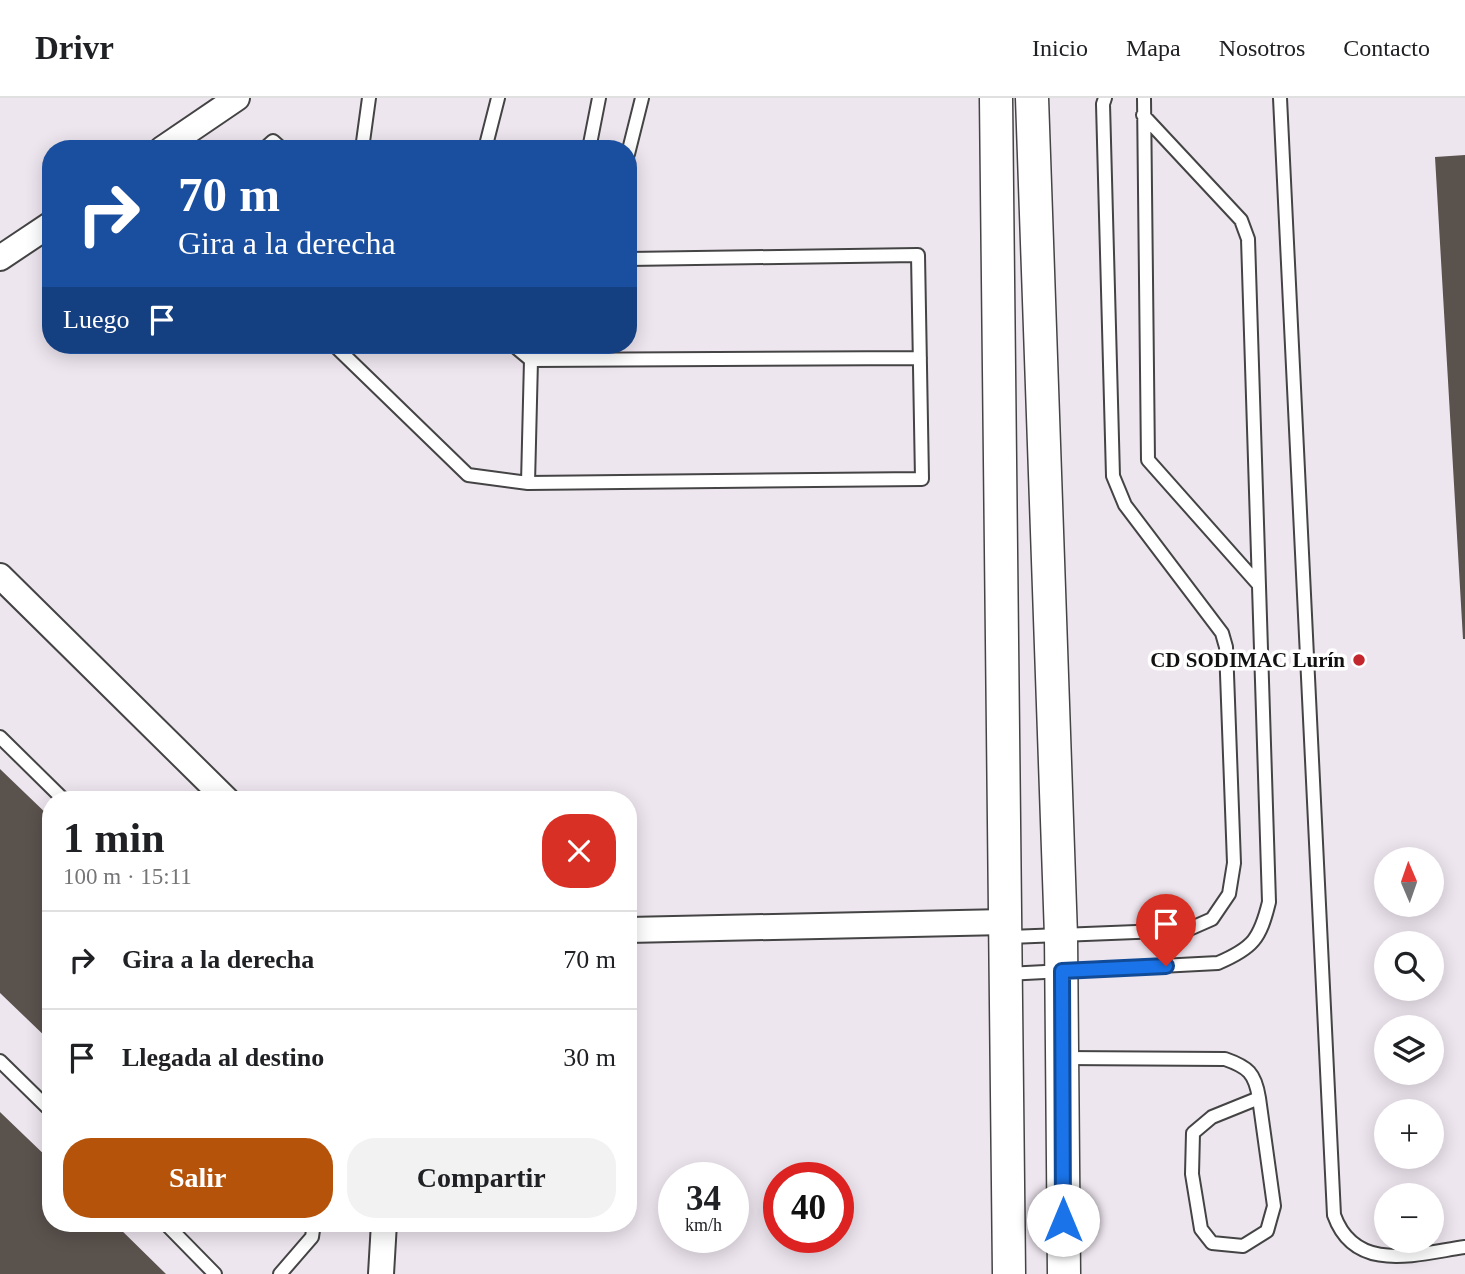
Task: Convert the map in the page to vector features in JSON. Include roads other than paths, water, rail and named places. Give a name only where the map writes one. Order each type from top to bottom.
[{"type":"street","points":[[175,140],[237,98]]},
{"type":"street","points":[[996,98],[1009,1274]]},
{"type":"street","points":[[1032,98],[1062,971],[1064,1274]]},
{"type":"street","points":[[0,258],[42,230]]},
{"type":"street","points":[[0,576],[218,791]]},
{"type":"street","points":[[637,930],[1005,930]]},
{"type":"street","points":[[381,1274],[383,1232]]},
{"type":"lane","points":[[363,140],[369,98]]},
{"type":"lane","points":[[487,140],[498,98]]},
{"type":"lane","points":[[591,140],[598,98]]},
{"type":"lane","points":[[632,140],[642,98]]},
{"type":"lane","points":[[1005,930],[1061,936],[1186,930],[1212,919],[1229,894],[1234,863],[1226,647],[1222,633],[1125,505],[1113,476],[1105,98]]},
{"type":"lane","points":[[1144,98],[1148,460],[1259,585]]},
{"type":"lane","points":[[1280,98],[1334,1215],[1340,1232],[1350,1244],[1386,1259],[1465,1248]]},
{"type":"lane","points":[[1006,974],[1218,963],[1242,953],[1262,929],[1269,902],[1248,239],[1241,220],[1143,115]]},
{"type":"lane","points":[[343,354],[468,475],[528,483],[922,479],[918,255],[637,260]]},
{"type":"lane","points":[[524,354],[531,360],[920,358]]},
{"type":"lane","points":[[528,483],[533,354]]},
{"type":"lane","points":[[0,737],[55,791]]},
{"type":"lane","points":[[1062,1058],[1225,1059],[1245,1066],[1257,1083],[1274,1206],[1267,1231],[1243,1246],[1212,1243],[1201,1230],[1192,1174],[1193,1133],[1212,1118],[1259,1098]]},
{"type":"lane","points":[[0,1061],[42,1102]]},
{"type":"lane","points":[[174,1232],[215,1274]]},
{"type":"lane","points":[[280,1274],[312,1237],[313,1232]]},
{"type":"place","name":"CD SODIMAC Lurín","points":[[1359,660]]}]
